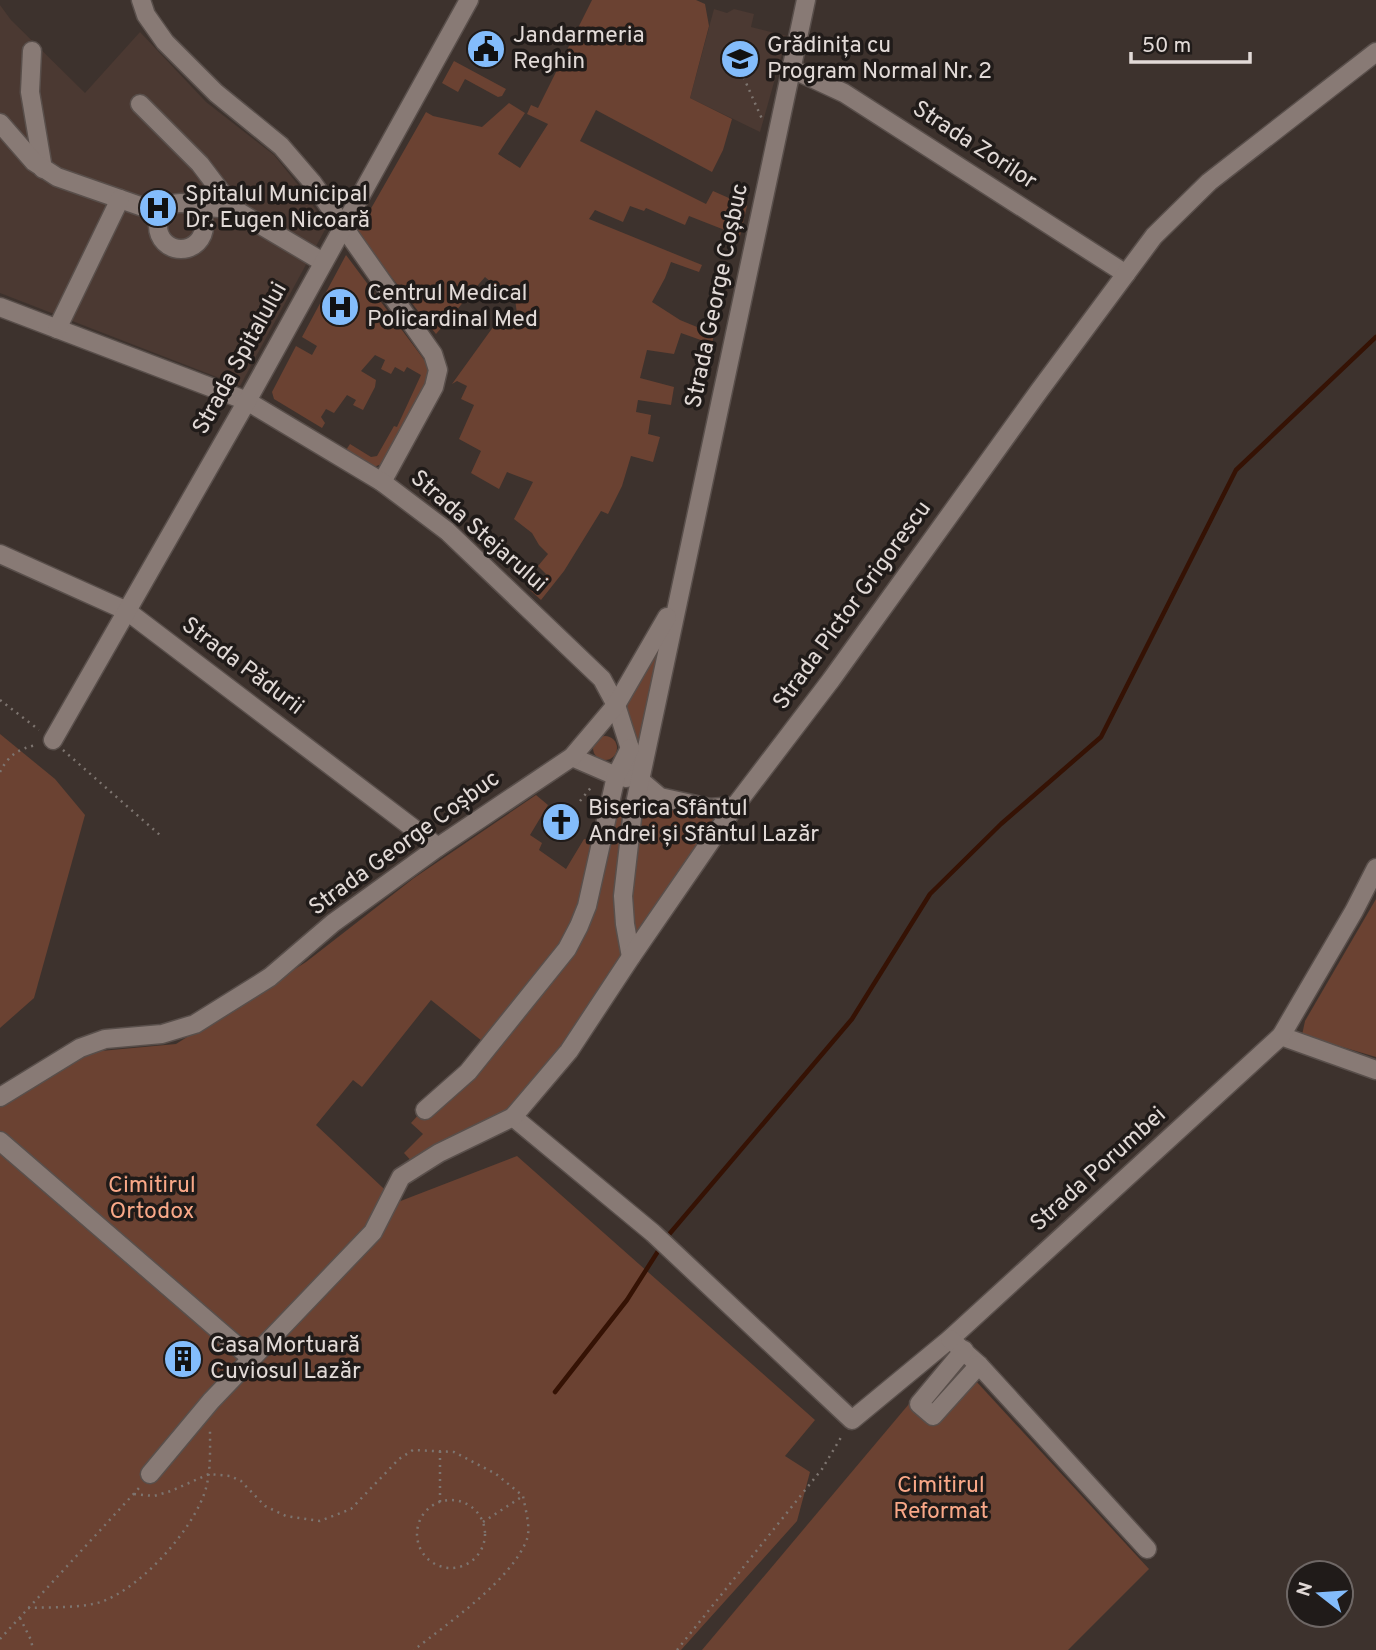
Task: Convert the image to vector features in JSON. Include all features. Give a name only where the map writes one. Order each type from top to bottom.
[{"type":"street","points":[[141,0],[146,15],[165,42],[216,93],[281,146],[312,182],[433,354],[438,370],[434,387],[382,482]]},
{"type":"street","name":"Strada Spitalului","points":[[53,740],[247,401],[469,0]]},
{"type":"street","name":"Strada George Coșbuc","points":[[631,957],[623,896],[632,818],[676,601],[806,0]]},
{"type":"street","points":[[32,51],[30,92],[43,169]]},
{"type":"street","name":"Strada Pictor Grigorescu","points":[[150,1474],[211,1401],[373,1232],[401,1177],[416,1166],[513,1117],[569,1051],[735,806],[831,680],[1154,236],[1209,182],[1376,52]]},
{"type":"street","name":"Strada Zorilor","points":[[790,68],[844,93],[1126,274]]},
{"type":"street","points":[[140,104],[200,164],[234,209],[323,262]]},
{"type":"street","points":[[0,123],[43,169],[57,177],[140,206],[170,206]]},
{"type":"street","points":[[57,329],[120,199]]},
{"type":"street","points":[[192,206],[202,216],[203,231],[195,244],[181,250],[166,245],[158,231],[160,216],[170,206],[177,203],[234,209]]},
{"type":"street","name":"Strada Stejarului","points":[[0,307],[247,401],[382,482],[447,531],[602,679],[616,705],[640,780]]},
{"type":"street","name":"Strada Pădurii","points":[[0,554],[127,611],[438,847]]},
{"type":"street","name":"Strada George Coșbuc","points":[[0,1097],[80,1048],[104,1039],[162,1034],[195,1024],[270,977],[333,923],[438,847],[572,757],[616,705],[676,601]]},
{"type":"street","points":[[425,1110],[468,1072],[567,949],[587,906],[610,774],[629,748]]},
{"type":"street","points":[[572,757],[610,774],[640,780],[660,797],[710,807],[735,806]]},
{"type":"street","name":"Strada Porumbei","points":[[852,1420],[957,1345],[1281,1036],[1376,868]]},
{"type":"street","points":[[1281,1036],[1376,1070]]},
{"type":"street","points":[[513,1117],[653,1233],[852,1420]]},
{"type":"street","points":[[0,1141],[252,1359]]},
{"type":"street","points":[[957,1345],[979,1365],[1147,1549]]},
{"type":"street","name":"Strada Porumbei","points":[[957,1345],[919,1404],[933,1416],[979,1365]]},
{"type":"path","points":[[751,54],[748,53],[743,76],[763,121]]},
{"type":"path","points":[[0,700],[53,740],[161,836]]},
{"type":"path","points":[[0,772],[6,761],[21,748],[53,740]]},
{"type":"path","points":[[580,801],[610,774]]},
{"type":"path","points":[[28,1608],[93,1604],[119,1595],[152,1568],[183,1532],[206,1491],[211,1401]]},
{"type":"path","points":[[677,1650],[822,1469],[852,1420]]},
{"type":"path","points":[[134,1494],[154,1496],[209,1474],[230,1476],[241,1481],[265,1506],[286,1516],[320,1521],[351,1509],[399,1459],[413,1450],[454,1452],[496,1474],[523,1496],[527,1538],[510,1566],[479,1598],[414,1650]]},
{"type":"path","points":[[440,1451],[440,1502]]},
{"type":"path","points":[[0,1639],[150,1474]]},
{"type":"path","points":[[483,1522],[523,1496]]},
{"type":"path","points":[[459,1501],[470,1506],[483,1522],[484,1542],[475,1559],[462,1567],[450,1568],[435,1564],[426,1557],[418,1544],[417,1532],[422,1517],[430,1507],[440,1502],[459,1501]]},
{"type":"path","points":[[20,1618],[33,1650]]},
{"type":"shaded area","name":"Spitalul Municipal Dr. Eugen Nicoară","points":[[0,5],[11,20],[85,93],[140,32],[206,102],[274,155],[327,226],[240,386],[0,293]]},
{"type":"shaded area","name":"Grădinița cu Program Normal Nr. 2","points":[[714,9],[727,13],[734,9],[754,14],[751,27],[787,36],[760,132],[690,98]]},
{"type":"green space","points":[[592,0],[696,0],[705,4],[709,26],[690,98],[732,119],[723,150],[712,172],[596,110],[580,141],[706,204],[713,191],[747,206],[740,236],[689,216],[685,225],[646,208],[644,211],[630,206],[623,222],[595,210],[589,219],[702,265],[699,272],[671,262],[652,302],[680,320],[714,334],[712,344],[681,333],[674,354],[647,350],[640,378],[674,387],[671,405],[638,400],[636,412],[651,415],[648,434],[660,437],[653,462],[631,456],[622,486],[608,514],[601,511],[564,571],[541,600],[530,590],[546,574],[538,566],[548,554],[532,533],[514,519],[533,482],[507,472],[499,489],[471,473],[481,451],[459,439],[474,405],[461,399],[467,386],[457,381],[452,384],[501,316],[518,321],[515,299],[485,277],[436,334],[357,233],[426,112],[482,127],[509,103],[525,113],[498,154],[520,168],[548,124],[527,114],[531,105],[538,108]]},
{"type":"green space","points":[[454,61],[506,89],[502,96],[498,97],[465,79],[458,92],[442,83]]},
{"type":"green space","points":[[346,255],[425,361],[426,358],[430,369],[427,382],[384,463],[374,467],[346,450],[350,444],[371,457],[377,456],[394,426],[397,427],[421,375],[407,367],[404,372],[395,367],[391,374],[381,369],[385,360],[375,355],[361,371],[376,380],[363,410],[353,405],[356,400],[347,395],[334,413],[326,409],[321,417],[325,423],[322,428],[274,399],[272,392],[296,346],[312,355],[317,346],[302,337]]},
{"type":"green space","points":[[676,601],[640,780],[660,797],[735,806],[513,1117],[416,1166],[404,1153],[423,1134],[411,1123],[567,949],[610,805],[633,810],[640,781],[616,705]]},
{"type":"green space","points":[[0,734],[55,779],[85,815],[34,998],[0,1028]]},
{"type":"green space","points":[[605,736],[613,740],[617,748],[613,756],[605,760],[597,756],[593,748],[597,740]]},
{"type":"green space","name":"Cimitirul Ortodox","points":[[536,795],[548,805],[530,835],[542,843],[539,850],[566,869],[584,839],[596,841],[577,919],[565,943],[482,1041],[431,1000],[362,1087],[353,1080],[316,1125],[398,1202],[517,1156],[815,1420],[785,1456],[810,1472],[797,1521],[681,1650],[0,1650],[0,1103],[90,1052],[176,1044],[306,962],[414,878]]},
{"type":"green space","points":[[1376,899],[1376,1057],[1302,1035],[1305,1021]]},
{"type":"green space","name":"Cimitirul Reformat","points":[[951,1354],[1149,1569],[1068,1650],[702,1650]]},
{"type":"waterway","points":[[666,1238],[852,1019],[930,894],[1001,824],[1101,737],[1236,470],[1376,337]]},
{"type":"waterway","points":[[555,1392],[627,1300],[662,1245]]},
{"type":"place","name":"Jandarmeria Reghin","points":[[486,49]]},
{"type":"place","name":"Grădinița cu Program Normal Nr. 2","points":[[740,59]]},
{"type":"place","name":"Spitalul Municipal Dr. Eugen Nicoară","points":[[158,208]]},
{"type":"place","name":"Centrul Medical Policardinal Med","points":[[340,307]]},
{"type":"place","name":"Biserica Sfântul Andrei și Sfântul Lazăr","points":[[561,822]]},
{"type":"place","name":"Casa Mortuară Cuviosul Lazăr","points":[[183,1359]]}]
